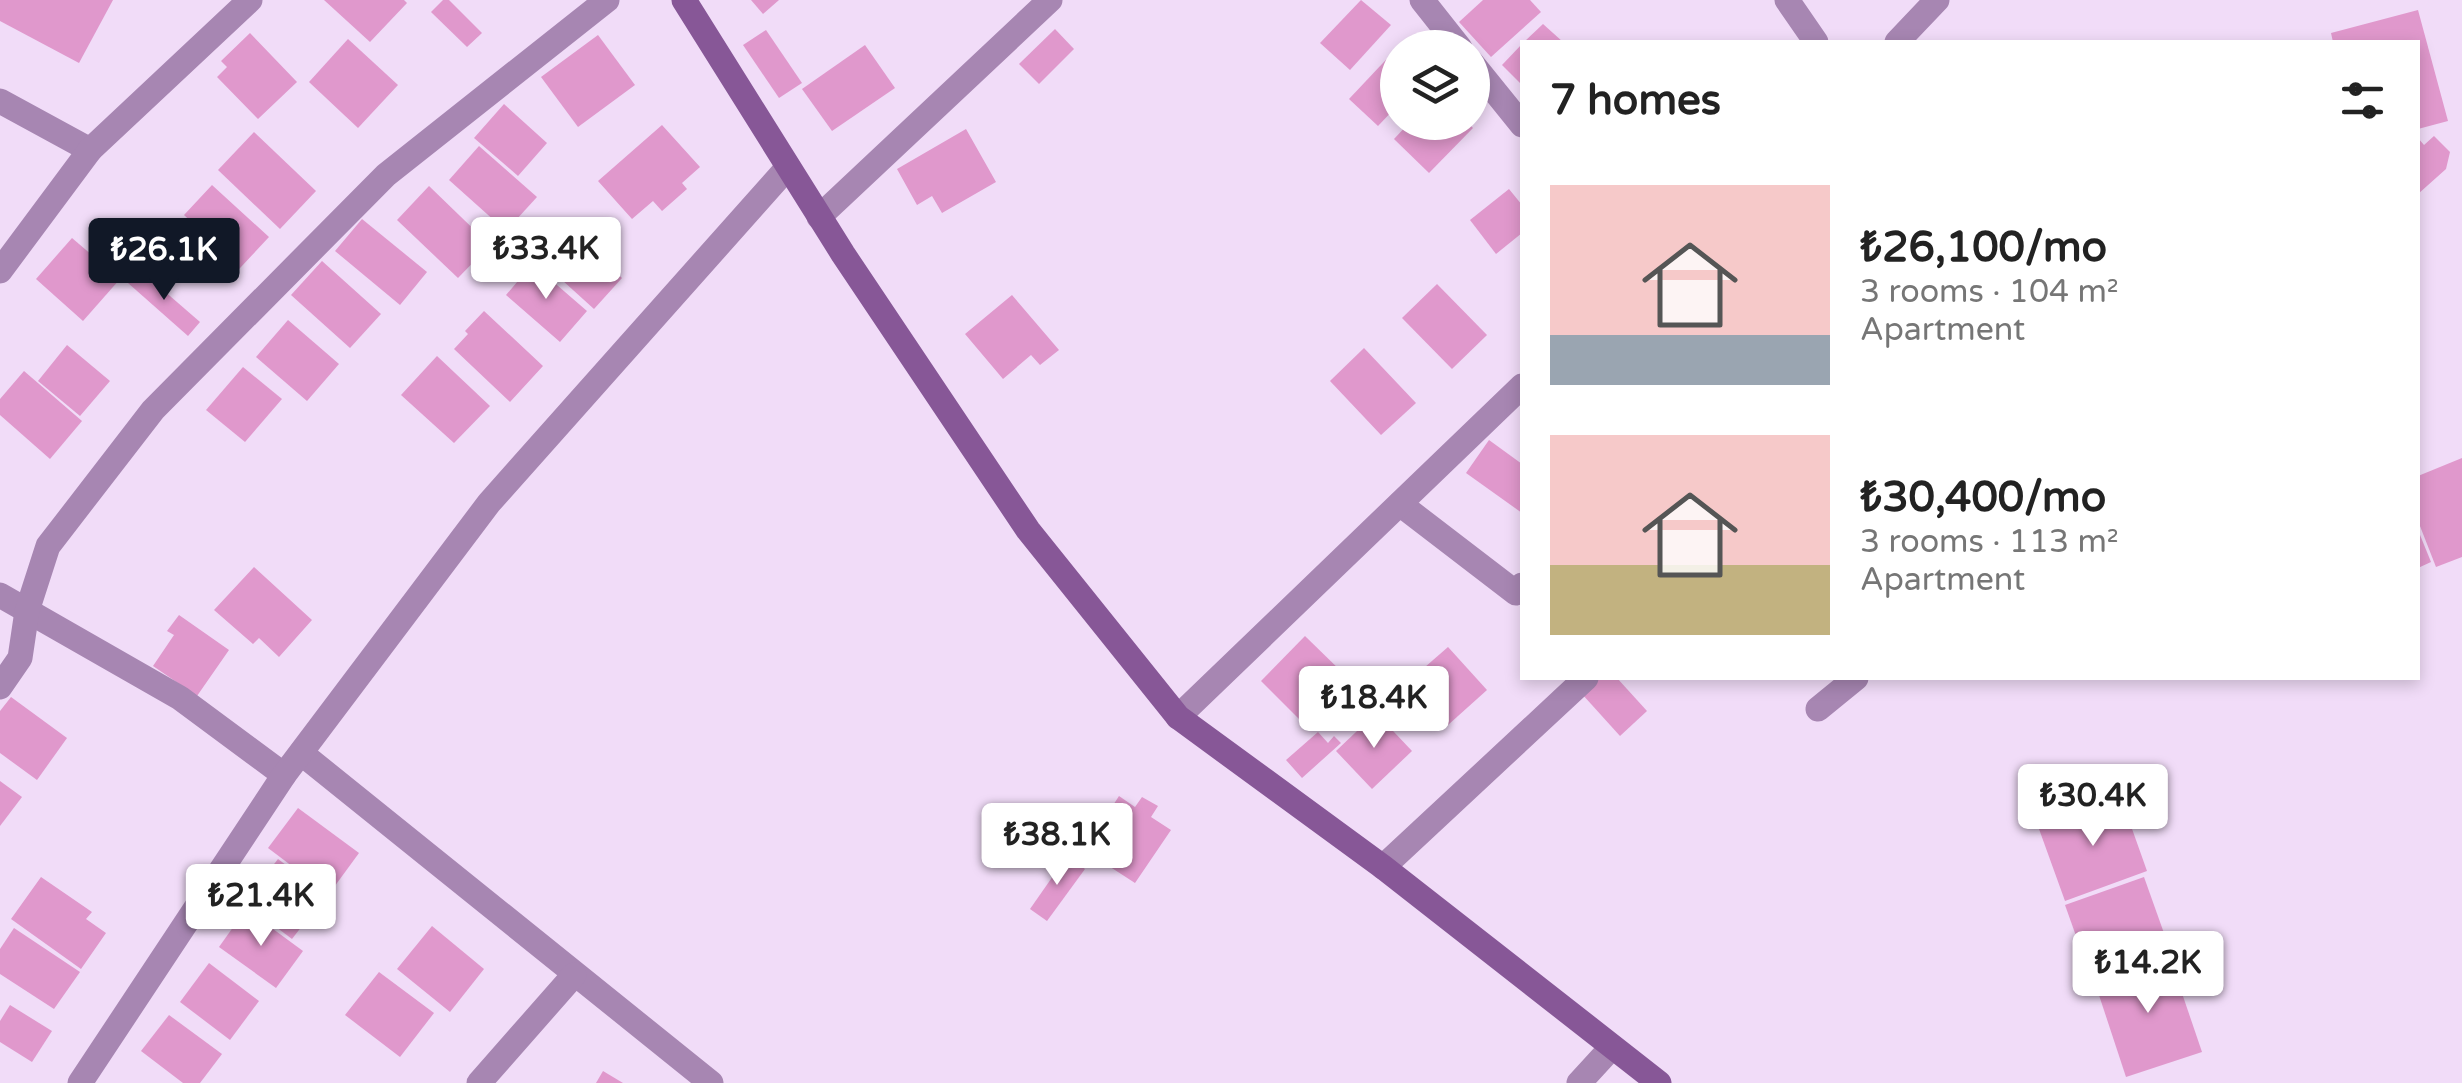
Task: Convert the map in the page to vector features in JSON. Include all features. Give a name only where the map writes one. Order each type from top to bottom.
[{"type":"street","points":[[0,271],[90,150],[250,0]]},
{"type":"street","points":[[0,687],[20,658],[27,611],[48,546],[153,410],[386,175],[608,0]]},
{"type":"street","points":[[684,0],[819,217],[1028,530],[1178,717],[1383,868],[1659,1083]]},
{"type":"street","points":[[819,217],[1050,0]]},
{"type":"street","points":[[1422,0],[1446,30]]},
{"type":"street","points":[[1786,0],[1815,40]]},
{"type":"street","points":[[1898,40],[1937,0]]},
{"type":"street","points":[[1490,85],[1520,123]]},
{"type":"street","points":[[0,102],[90,150]]},
{"type":"street","points":[[80,1083],[284,775],[489,503],[788,167]]},
{"type":"street","points":[[1178,717],[1520,388]]},
{"type":"street","points":[[1400,504],[1516,592],[1520,588]]},
{"type":"street","points":[[0,596],[180,698],[284,775]]},
{"type":"street","points":[[1383,868],[1584,680]]},
{"type":"street","points":[[1818,709],[1854,680]]},
{"type":"street","points":[[301,753],[711,1083]]},
{"type":"street","points":[[479,1083],[574,975]]},
{"type":"street","points":[[1579,1083],[1612,1046]]},
{"type":"building","points":[[0,0],[113,0],[79,63],[0,21]]},
{"type":"building","points":[[324,0],[404,0],[407,3],[370,42]]},
{"type":"building","points":[[443,0],[449,0],[482,33],[467,47],[431,12]]},
{"type":"building","points":[[751,0],[779,0],[763,14]]},
{"type":"building","points":[[1361,0],[1391,25],[1380,30],[1380,37],[1350,70],[1320,43]]},
{"type":"building","points":[[1483,0],[1530,0],[1541,12],[1491,57],[1490,30],[1466,30],[1459,22]]},
{"type":"building","points":[[2418,10],[2448,121],[2420,128],[2420,40],[2333,40],[2331,33]]},
{"type":"building","points":[[1543,24],[1561,40],[1526,40]]},
{"type":"building","points":[[1055,29],[1074,49],[1039,84],[1019,64]]},
{"type":"building","points":[[766,30],[802,83],[779,98],[743,45]]},
{"type":"building","points":[[250,33],[297,82],[258,119],[217,77],[227,67],[221,61]]},
{"type":"building","points":[[598,35],[635,85],[578,127],[541,77]]},
{"type":"building","points":[[348,39],[398,85],[358,128],[309,82]]},
{"type":"building","points":[[865,45],[895,88],[832,131],[802,89]]},
{"type":"building","points":[[1520,46],[1520,83],[1502,65]]},
{"type":"building","points":[[1380,66],[1380,124],[1349,99]]},
{"type":"building","points":[[504,104],[547,143],[518,176],[474,138]]},
{"type":"building","points":[[662,125],[700,167],[682,183],[687,189],[662,211],[653,201],[632,219],[598,181]]},
{"type":"building","points":[[966,129],[996,182],[942,213],[932,196],[917,205],[897,169]]},
{"type":"building","points":[[254,132],[316,191],[280,229],[218,170]]},
{"type":"building","points":[[2434,136],[2450,152],[2446,169],[2420,192],[2420,140],[2424,145]]},
{"type":"building","points":[[1395,140],[1461,140],[1429,173]]},
{"type":"building","points":[[479,146],[537,197],[506,231],[449,180]]},
{"type":"building","points":[[212,185],[269,237],[227,282],[186,244],[200,230],[184,215]]},
{"type":"building","points":[[429,186],[490,245],[458,278],[397,220]]},
{"type":"building","points":[[1509,189],[1520,203],[1520,235],[1496,254],[1470,220]]},
{"type":"building","points":[[362,219],[427,272],[400,305],[335,251]]},
{"type":"building","points":[[568,230],[622,278],[594,309],[541,261]]},
{"type":"building","points":[[72,238],[120,279],[83,321],[36,279]]},
{"type":"building","points":[[528,260],[587,311],[560,342],[506,295],[523,275],[519,272]]},
{"type":"building","points":[[322,261],[381,314],[350,348],[291,295]]},
{"type":"building","points":[[140,270],[200,322],[188,336],[128,283]]},
{"type":"building","points":[[1437,284],[1487,335],[1452,369],[1402,318]]},
{"type":"building","points":[[1012,295],[1059,350],[1040,365],[1031,355],[1003,379],[965,334]]},
{"type":"building","points":[[484,311],[543,366],[510,402],[454,349]]},
{"type":"building","points":[[288,320],[339,364],[307,401],[256,357]]},
{"type":"building","points":[[67,345],[110,381],[80,416],[38,381]]},
{"type":"building","points":[[1364,348],[1416,403],[1381,435],[1330,381]]},
{"type":"building","points":[[437,356],[490,406],[454,443],[401,395]]},
{"type":"building","points":[[243,367],[282,399],[245,442],[206,410]]},
{"type":"building","points":[[24,371],[82,421],[50,459],[0,415],[0,399]]},
{"type":"building","points":[[1489,440],[1520,463],[1520,512],[1466,473]]},
{"type":"building","points":[[2462,458],[2462,557],[2436,567],[2420,526],[2420,475]]},
{"type":"building","points":[[2420,535],[2431,562],[2420,567]]},
{"type":"building","points":[[254,567],[312,620],[279,657],[259,638],[253,644],[214,610]]},
{"type":"building","points":[[179,615],[229,650],[197,696],[153,666],[174,635],[167,631]]},
{"type":"building","points":[[1305,636],[1345,675],[1300,720],[1261,681]]},
{"type":"building","points":[[1448,647],[1487,690],[1448,725],[1409,681]]},
{"type":"building","points":[[1597,680],[1619,680],[1647,711],[1620,736],[1582,694]]},
{"type":"building","points":[[11,697],[67,738],[37,780],[0,753],[0,711]]},
{"type":"building","points":[[1376,713],[1412,751],[1372,789],[1336,751]]},
{"type":"building","points":[[1318,732],[1328,743],[1334,736],[1341,743],[1302,778],[1286,760]]},
{"type":"building","points":[[0,781],[22,797],[0,826]]},
{"type":"building","points":[[2120,795],[2147,871],[2065,901],[2039,829]]},
{"type":"building","points":[[1119,796],[1135,807],[1142,797],[1158,806],[1151,817],[1171,830],[1135,883],[1084,850]]},
{"type":"building","points":[[298,808],[359,853],[329,894],[268,848]]},
{"type":"building","points":[[1067,856],[1085,869],[1047,921],[1030,909]]},
{"type":"building","points":[[278,859],[326,895],[292,939],[244,903]]},
{"type":"building","points":[[41,877],[92,912],[86,919],[106,933],[81,969],[11,919]]},
{"type":"building","points":[[2144,877],[2170,950],[2091,978],[2065,905]]},
{"type":"building","points":[[246,909],[303,951],[276,988],[219,947]]},
{"type":"building","points":[[432,926],[484,969],[450,1012],[397,969]]},
{"type":"building","points":[[14,928],[80,972],[54,1009],[0,974],[0,949]]},
{"type":"building","points":[[2169,955],[2202,1052],[2126,1077],[2094,980]]},
{"type":"building","points":[[209,963],[259,1001],[230,1040],[180,1002]]},
{"type":"building","points":[[379,972],[434,1013],[400,1057],[345,1015]]},
{"type":"building","points":[[10,1005],[52,1031],[32,1062],[0,1042],[0,1021]]},
{"type":"building","points":[[169,1015],[222,1054],[200,1083],[183,1083],[141,1051]]},
{"type":"building","points":[[603,1071],[623,1083],[596,1083]]}]
